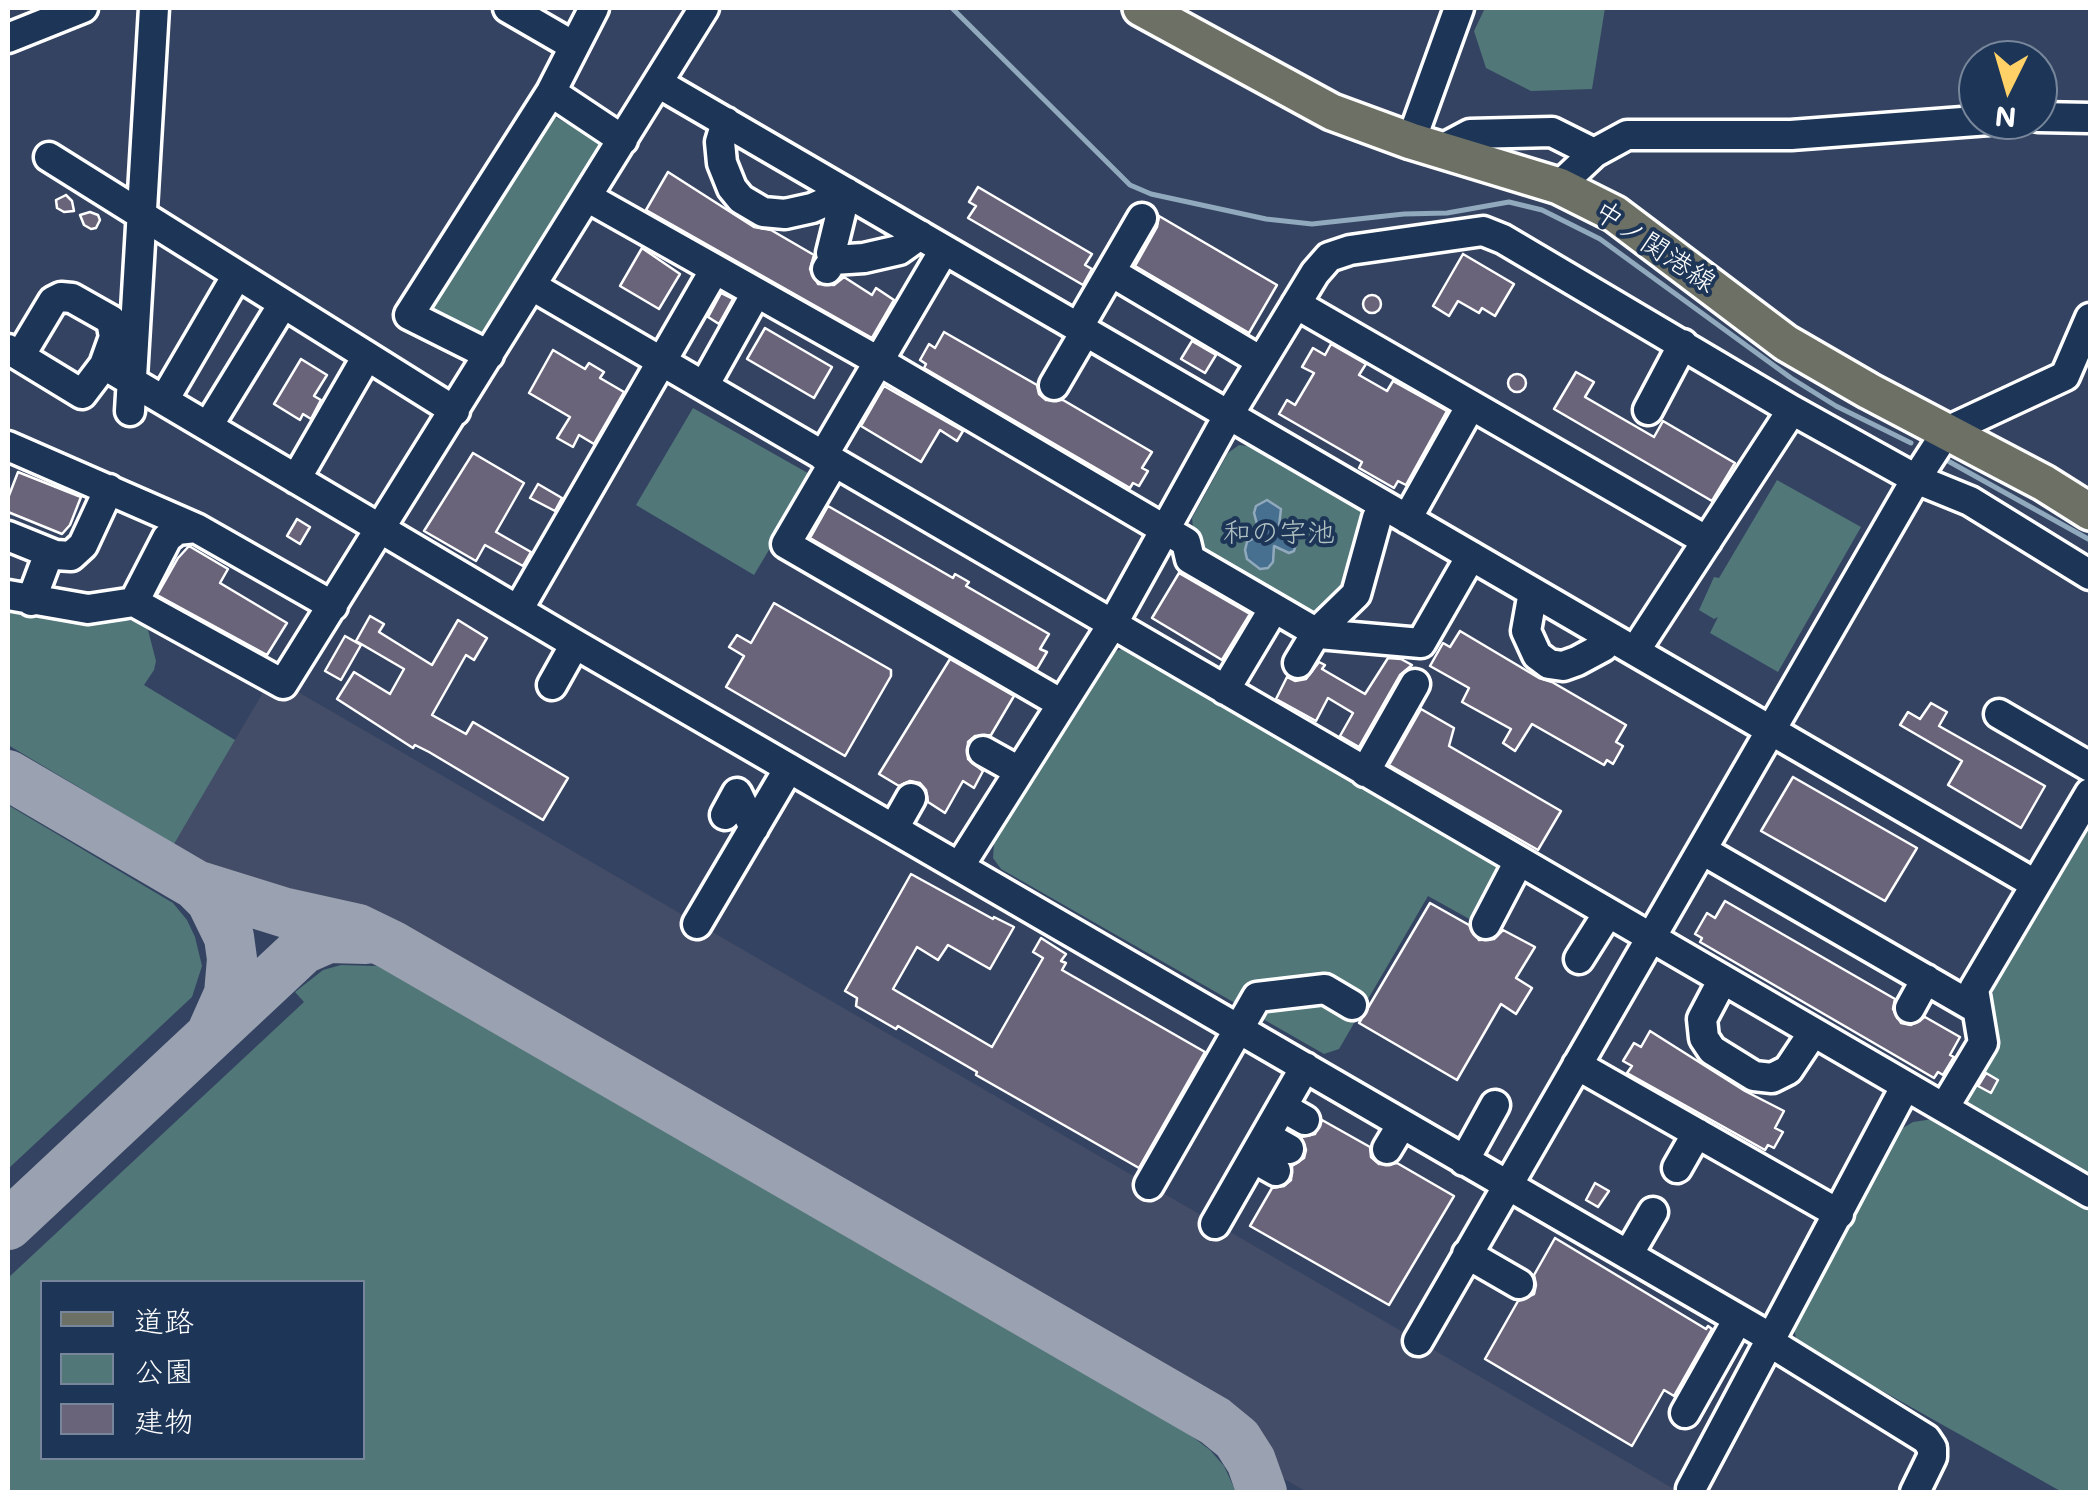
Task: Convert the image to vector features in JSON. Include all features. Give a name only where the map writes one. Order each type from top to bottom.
[{"type":"main road","name":"中ノ関港線","points":[[1141,8],[1332,112],[1425,146],[1560,186],[1614,214],[1654,240],[1786,342],[1869,392],[2090,512]]},
{"type":"street","points":[[8,38],[83,8]]},
{"type":"street","points":[[130,411],[154,8]]},
{"type":"street","points":[[508,8],[572,45]]},
{"type":"street","points":[[489,355],[409,315],[551,92],[594,8]]},
{"type":"street","points":[[49,552],[19,598],[88,609],[134,602],[283,684],[704,8]]},
{"type":"street","points":[[1460,8],[1425,146],[1470,134],[1552,132],[1594,153]]},
{"type":"street","points":[[658,82],[2035,884]]},
{"type":"street","points":[[551,92],[623,140]]},
{"type":"street","points":[[2058,118],[2090,118]]},
{"type":"street","points":[[726,122],[720,142],[722,163],[732,188],[762,212],[785,214],[812,208],[844,191]]},
{"type":"street","points":[[1560,186],[1594,153],[1626,136],[1792,135],[1958,122]]},
{"type":"street","points":[[50,157],[454,411]]},
{"type":"street","points":[[844,191],[830,265],[932,242]]},
{"type":"street","points":[[587,198],[880,362],[1186,542],[1190,559],[1316,632],[1421,643],[1471,556]]},
{"type":"street","points":[[1054,385],[1142,218]]},
{"type":"street","points":[[958,866],[1112,624],[1228,416],[1315,272],[1329,257],[1350,250],[1483,231],[1540,258],[1792,410],[1916,479],[1970,501],[2090,575]]},
{"type":"street","points":[[932,242],[880,362],[786,544],[1062,704]]},
{"type":"street","points":[[518,610],[714,270]]},
{"type":"street","points":[[1111,272],[1257,369]]},
{"type":"street","points":[[164,400],[237,275]]},
{"type":"street","points":[[532,286],[2090,1193]]},
{"type":"street","points":[[704,386],[756,293]]},
{"type":"street","points":[[72,298],[111,320],[114,337],[104,364],[82,394],[14,352],[53,301],[72,298]]},
{"type":"street","points":[[208,426],[284,304]]},
{"type":"street","points":[[1296,304],[1707,541]]},
{"type":"street","points":[[1418,1341],[1947,431],[2065,376],[2090,318]]},
{"type":"street","points":[[1648,410],[1683,344]]},
{"type":"street","points":[[296,479],[367,356]]},
{"type":"street","points":[[1219,356],[1257,369]]},
{"type":"street","points":[[104,364],[575,644],[1738,1319],[1926,1439],[1932,1457],[1915,1492]]},
{"type":"street","points":[[1298,663],[1316,632],[1356,594],[1378,518],[1396,513],[1471,405]]},
{"type":"street","points":[[1533,592],[1526,632],[1537,655],[1549,664],[1564,666],[1624,644],[1707,541],[1792,410]]},
{"type":"street","points":[[8,446],[196,528],[332,606]]},
{"type":"street","points":[[8,536],[71,556],[83,545],[109,490]]},
{"type":"street","points":[[134,602],[168,538],[178,530],[196,528]]},
{"type":"street","points":[[1225,690],[1274,608]]},
{"type":"street","points":[[552,686],[575,644]]},
{"type":"street","points":[[1365,772],[1414,684]]},
{"type":"street","points":[[1999,714],[2075,768]]},
{"type":"street","points":[[983,751],[1019,772]]},
{"type":"street","points":[[698,924],[789,768]]},
{"type":"street","points":[[725,815],[738,793],[754,828]]},
{"type":"street","points":[[1944,1108],[1983,1043],[1974,989],[2090,794]]},
{"type":"street","points":[[894,828],[911,798]]},
{"type":"street","points":[[1702,850],[1827,934],[1926,979],[1977,1009]]},
{"type":"street","points":[[1486,924],[1519,861]]},
{"type":"street","points":[[1579,959],[1608,913]]},
{"type":"street","points":[[1910,1008],[1926,979]]},
{"type":"street","points":[[1722,980],[1702,1019],[1704,1038],[1712,1050],[1754,1076],[1772,1078],[1788,1070],[1812,1034]]},
{"type":"street","points":[[1148,1185],[1257,997],[1325,989],[1352,1005]]},
{"type":"street","points":[[1577,1064],[1839,1214]]},
{"type":"street","points":[[1215,1224],[1271,1153],[1294,1114],[1306,1067]]},
{"type":"street","points":[[1691,1489],[1905,1088]]},
{"type":"street","points":[[1464,1161],[1495,1105]]},
{"type":"street","points":[[1388,1149],[1402,1124]]},
{"type":"street","points":[[1677,1168],[1698,1133]]},
{"type":"street","points":[[1628,1255],[1652,1212]]},
{"type":"street","points":[[1467,1254],[1519,1284]]},
{"type":"street","points":[[1684,1413],[1738,1319]]},
{"type":"shaded area","points":[[1267,500],[1281,509],[1279,526],[1297,531],[1298,537],[1294,551],[1289,553],[1274,546],[1273,562],[1260,569],[1247,559],[1245,550],[1247,542],[1260,535],[1254,513],[1256,506]]},
{"type":"shaded area","points":[[272,677],[1679,1492],[1307,1492],[174,844]]},
{"type":"green space","points":[[1485,8],[1605,8],[1592,89],[1531,91],[1486,68],[1474,31]]},
{"type":"green space","points":[[551,115],[604,143],[485,341],[436,312],[431,304]]},
{"type":"green space","points":[[693,408],[813,476],[754,575],[636,505]]},
{"type":"green space","name":"和の字池","points":[[1239,445],[1254,447],[1373,517],[1360,566],[1316,627],[1196,556],[1192,518],[1228,453]]},
{"type":"green space","points":[[1777,480],[1861,527],[1778,672],[1710,633],[1718,617],[1714,619],[1699,610],[1714,577],[1719,578]]},
{"type":"green space","points":[[8,602],[138,622],[148,630],[156,661],[144,685],[235,740],[174,844],[8,745]]},
{"type":"green space","points":[[1132,651],[1495,862],[1501,870],[1499,880],[1473,921],[1428,896],[1339,1049],[1324,1054],[1001,869],[993,858],[1000,829],[1110,653]]},
{"type":"green space","points":[[8,805],[173,903],[195,937],[202,966],[192,997],[8,1169]]},
{"type":"green space","points":[[2090,816],[2090,1178],[1968,1102],[1990,1055],[1992,996],[1997,975]]},
{"type":"green space","points":[[341,965],[377,966],[400,974],[1189,1434],[1224,1466],[1236,1492],[8,1492],[8,1278],[304,1002],[295,992],[323,970]]},
{"type":"green space","points":[[1933,1119],[2090,1205],[2090,1492],[2062,1492],[1797,1343],[1793,1323],[1887,1148],[1903,1128]]},
{"type":"building","points":[[668,172],[754,227],[771,230],[814,255],[810,269],[818,284],[834,285],[844,277],[872,295],[876,288],[894,300],[872,338],[646,210]]},
{"type":"building","points":[[978,187],[1092,254],[1085,265],[1092,269],[1083,285],[968,218],[976,206],[969,202]]},
{"type":"building","points":[[66,195],[74,211],[57,208],[56,200]]},
{"type":"building","points":[[90,212],[100,220],[96,228],[84,225],[80,215]]},
{"type":"building","points":[[1159,216],[1277,285],[1249,333],[1135,266]]},
{"type":"building","points":[[642,248],[680,274],[659,309],[620,286]]},
{"type":"building","points":[[1463,254],[1514,284],[1495,316],[1482,308],[1479,313],[1458,301],[1449,316],[1433,306]]},
{"type":"building","points":[[721,293],[733,299],[719,324],[708,317]]},
{"type":"building","points":[[1372,295],[1381,304],[1372,313],[1363,304]]},
{"type":"building","points":[[765,328],[832,367],[814,398],[747,359]]},
{"type":"building","points":[[944,332],[1037,385],[1046,400],[1063,400],[1152,452],[1142,468],[1148,471],[1139,486],[1133,483],[1130,488],[924,368],[926,364],[920,360],[929,344],[935,348]]},
{"type":"building","points":[[1192,341],[1216,355],[1205,373],[1181,359]]},
{"type":"building","points":[[1331,344],[1366,364],[1359,375],[1387,391],[1393,381],[1447,411],[1406,485],[1398,481],[1394,488],[1359,468],[1362,462],[1279,414],[1287,400],[1295,405],[1314,373],[1302,367],[1313,348],[1325,355]]},
{"type":"building","points":[[553,350],[585,369],[589,363],[604,372],[600,378],[624,392],[594,444],[579,435],[573,447],[557,438],[570,417],[529,393]]},
{"type":"building","points":[[301,359],[327,375],[314,396],[321,400],[311,419],[303,414],[300,420],[274,404]]},
{"type":"building","points":[[1576,372],[1594,382],[1585,397],[1654,437],[1663,421],[1735,463],[1712,501],[1554,409]]},
{"type":"building","points":[[1517,374],[1526,383],[1517,392],[1508,383]]},
{"type":"building","points":[[884,386],[963,431],[957,441],[940,430],[921,462],[861,426]]},
{"type":"building","points":[[473,453],[524,483],[496,532],[531,552],[523,566],[485,545],[476,561],[424,531]]},
{"type":"building","points":[[18,472],[81,497],[70,525],[62,534],[8,512],[8,498]]},
{"type":"building","points":[[538,484],[562,498],[555,511],[530,498]]},
{"type":"building","points":[[828,506],[953,578],[955,574],[969,582],[966,586],[1049,634],[1040,649],[1047,652],[1037,669],[810,538]]},
{"type":"building","points":[[297,519],[310,527],[300,544],[287,536]]},
{"type":"building","points":[[189,546],[228,569],[220,583],[287,623],[267,655],[157,595]]},
{"type":"building","points":[[1179,573],[1250,614],[1222,660],[1152,618]]},
{"type":"building","points":[[774,603],[891,670],[845,756],[726,687],[744,656],[729,647],[737,635],[751,643]]},
{"type":"building","points":[[370,616],[384,624],[379,632],[432,665],[458,620],[487,638],[474,660],[466,655],[432,715],[466,734],[473,722],[568,778],[543,820],[429,752],[415,745],[413,748],[337,699],[354,672],[390,694],[404,669],[356,641]]},
{"type":"building","points":[[1460,631],[1626,725],[1616,742],[1623,746],[1613,764],[1607,760],[1604,765],[1532,724],[1515,751],[1503,743],[1511,729],[1462,702],[1469,688],[1430,666],[1443,643],[1450,647]]},
{"type":"building","points":[[345,636],[361,645],[341,680],[325,671]]},
{"type":"building","points":[[1388,658],[1412,665],[1400,675],[1359,747],[1340,736],[1353,713],[1328,698],[1316,721],[1276,699],[1287,677],[1295,681],[1306,679],[1319,662],[1325,665],[1322,669],[1365,694]]},
{"type":"building","points":[[950,659],[1014,696],[991,735],[975,736],[968,742],[968,759],[983,771],[974,788],[963,781],[945,813],[928,802],[920,783],[910,781],[899,786],[879,774]]},
{"type":"building","points":[[1931,703],[1947,712],[1939,726],[2045,786],[2021,828],[1948,785],[1962,761],[1900,725],[1908,712],[1920,719]]},
{"type":"building","points":[[1421,709],[1454,728],[1449,746],[1561,811],[1538,850],[1389,765]]},
{"type":"building","points":[[1793,777],[1917,848],[1885,901],[1761,831]]},
{"type":"building","points":[[911,874],[1014,927],[990,969],[948,945],[938,960],[917,947],[893,989],[992,1047],[1043,958],[1033,952],[1041,938],[1066,954],[1061,961],[1066,963],[1062,970],[1205,1052],[1139,1168],[898,1026],[896,1029],[856,1006],[857,998],[845,991]]},
{"type":"building","points":[[1725,901],[1895,999],[1893,1009],[1901,1023],[1911,1025],[1925,1017],[1960,1037],[1943,1075],[1938,1072],[1934,1078],[1700,942],[1702,938],[1695,934],[1707,913],[1715,918]]},
{"type":"building","points":[[1430,903],[1469,925],[1479,940],[1494,939],[1503,930],[1535,947],[1516,978],[1532,988],[1516,1014],[1501,1004],[1457,1080],[1359,1023]]},
{"type":"building","points":[[1650,1031],[1784,1111],[1775,1128],[1783,1132],[1774,1148],[1768,1145],[1765,1150],[1627,1073],[1632,1066],[1623,1061],[1634,1043],[1641,1047]]},
{"type":"building","points":[[1986,1073],[1998,1080],[1991,1093],[1978,1086]]},
{"type":"building","points":[[1322,1120],[1370,1147],[1371,1157],[1379,1164],[1397,1163],[1454,1196],[1389,1305],[1250,1226],[1272,1188],[1291,1180],[1292,1166],[1304,1158],[1306,1150],[1301,1137],[1315,1134]]},
{"type":"building","points":[[1595,1183],[1609,1191],[1598,1207],[1586,1200]]},
{"type":"building","points":[[1555,1238],[1706,1329],[1712,1329],[1674,1396],[1664,1390],[1632,1446],[1485,1359],[1518,1301],[1534,1294],[1534,1275]]},
{"type":"waterway","points":[[952,8],[1130,185],[1151,194],[1266,219],[1312,224],[1447,213],[1509,202],[1542,210],[1600,239],[1791,378],[1836,406],[1911,443]]},
{"type":"waterway","points":[[1948,461],[2090,540]]},
{"type":"taxiway","points":[[8,775],[196,885],[211,900],[229,937],[232,959],[229,994],[213,1030]]},
{"type":"taxiway","points":[[196,885],[286,913],[358,929],[391,945],[1215,1421],[1237,1439],[1251,1461],[1262,1492]]},
{"type":"taxiway","points":[[8,1225],[303,949],[328,938],[366,939]]}]
